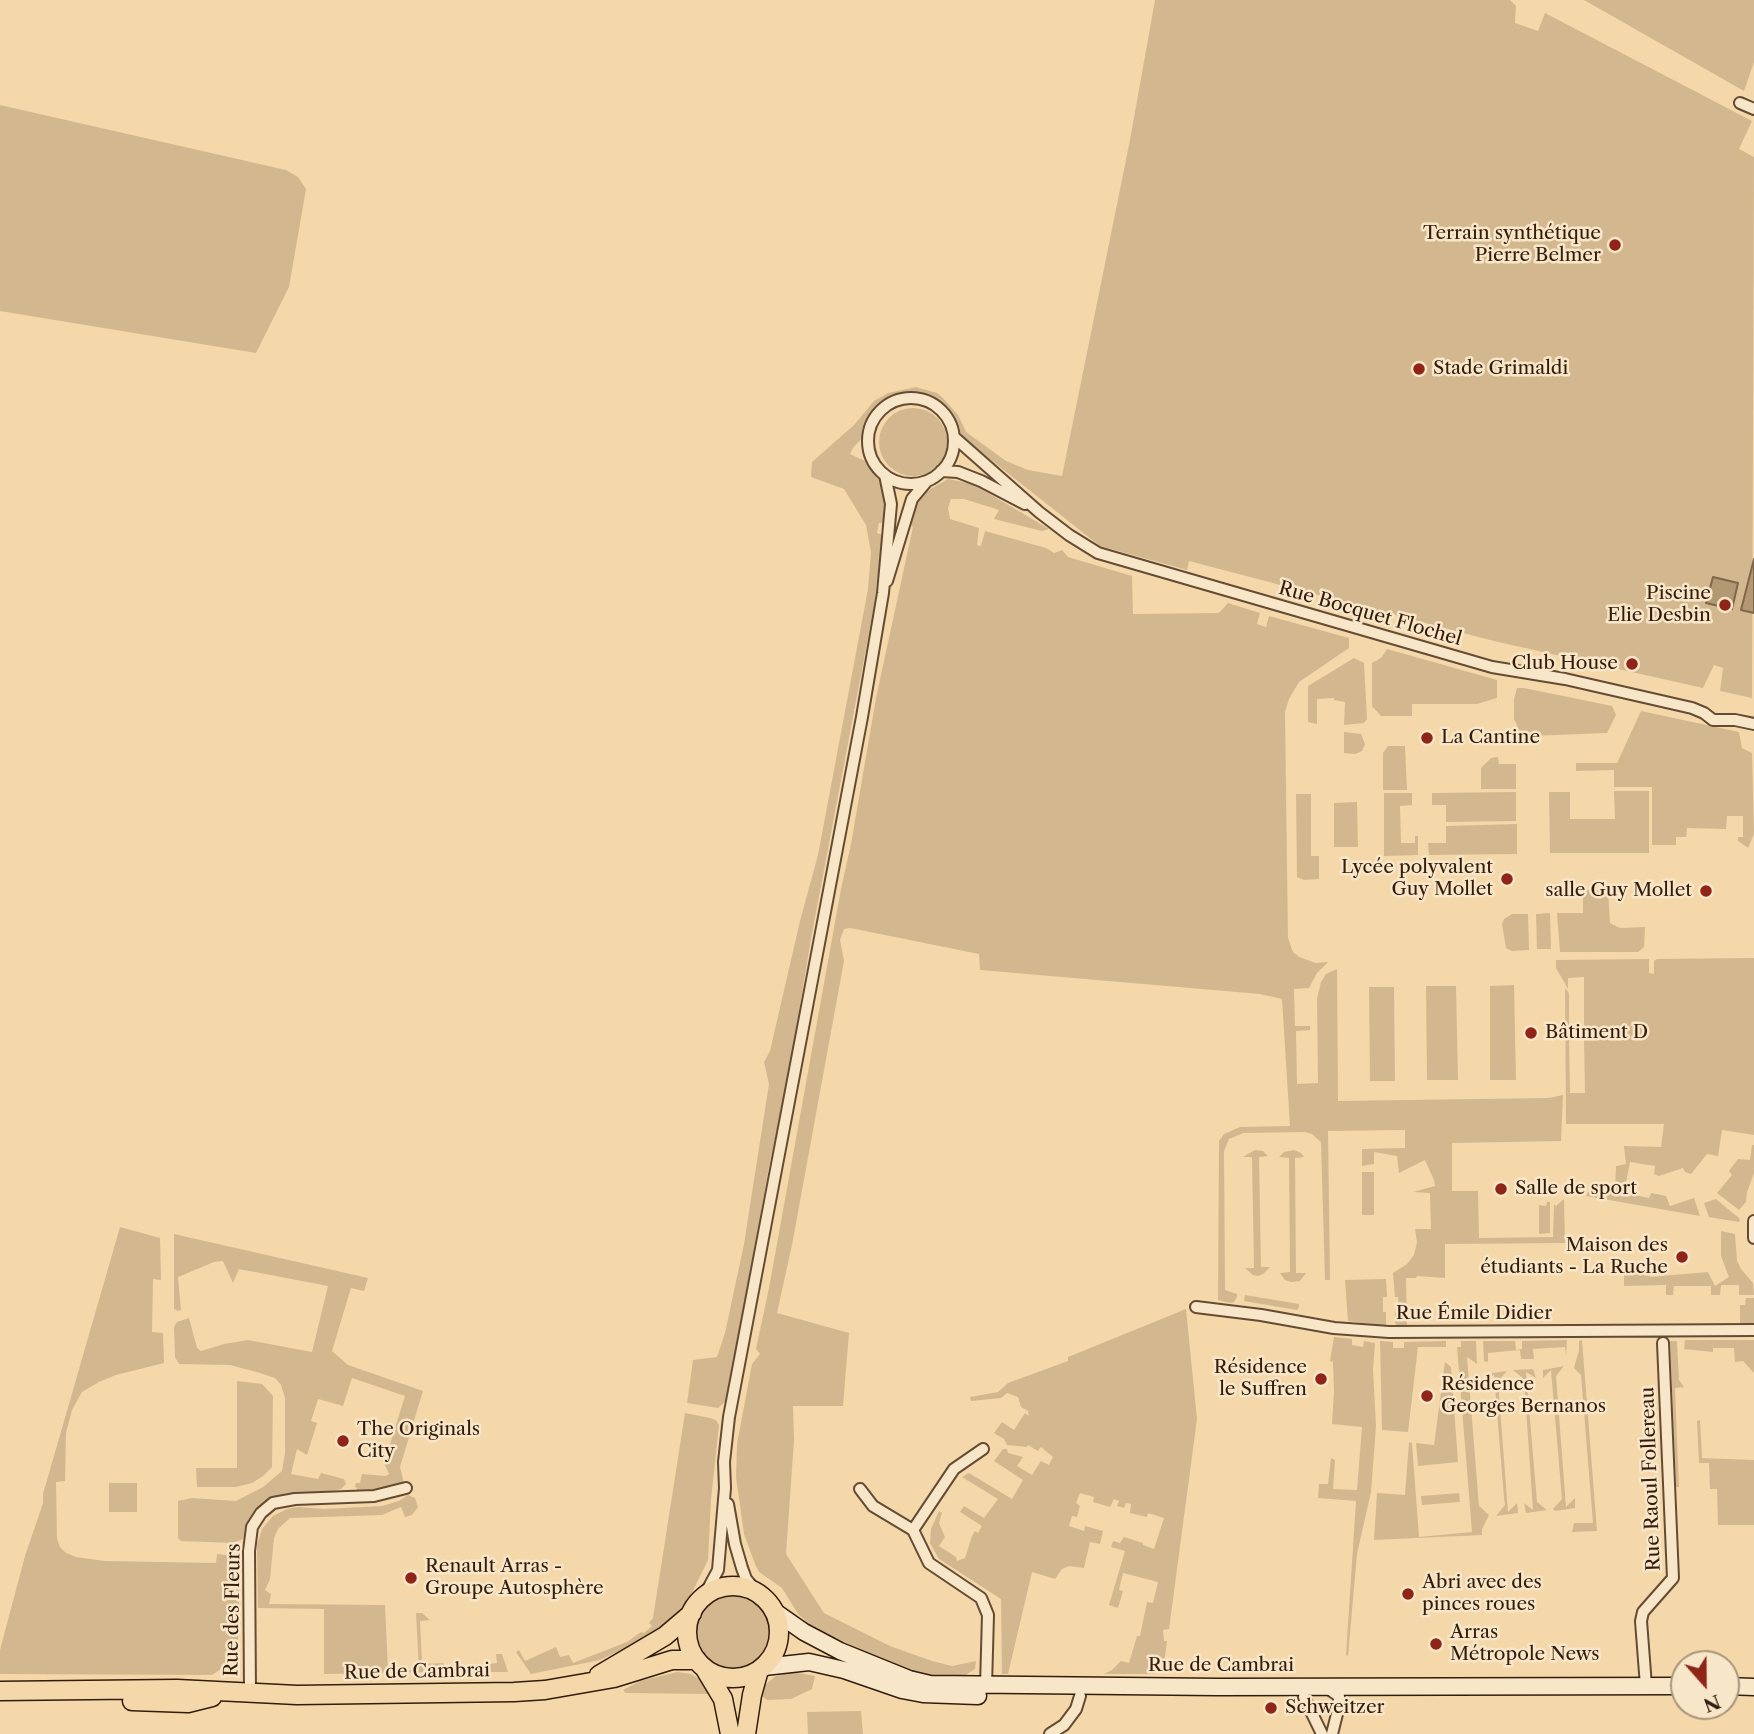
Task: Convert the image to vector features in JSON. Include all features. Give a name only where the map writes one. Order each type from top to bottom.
[{"type":"main road","points":[[700,1663],[724,1677],[748,1675],[761,1668],[774,1653],[779,1636],[774,1611],[769,1603],[757,1592],[729,1586],[703,1598],[692,1613],[688,1637],[700,1663],[723,1699],[730,1734]]},
{"type":"main road","name":"Rue de Cambrai","points":[[774,1611],[804,1632],[840,1651],[909,1679],[930,1684],[1670,1695]]},
{"type":"main road","name":"Rue de Cambrai","points":[[585,1683],[666,1636],[692,1613]]},
{"type":"main road","name":"Rue de Cambrai","points":[[243,1692],[298,1695],[514,1692],[545,1690],[614,1678],[672,1660],[700,1663]]},
{"type":"main road","name":"Rue de Cambrai","points":[[761,1668],[809,1662],[923,1694],[1304,1697],[1331,1691],[1670,1686]]},
{"type":"main road","points":[[746,1734],[752,1695],[761,1668]]},
{"type":"main road","points":[[0,1691],[177,1689],[243,1692]]},
{"type":"main road","points":[[0,1700],[188,1703],[243,1692]]},
{"type":"street","points":[[1740,103],[1754,109]]},
{"type":"street","points":[[883,593],[912,499],[949,461],[954,437],[951,425],[935,405],[911,398],[898,400],[877,414],[871,426],[868,438],[872,460],[885,475],[905,484],[927,481]]},
{"type":"street","name":"Rue Bocquet Flochel","points":[[954,437],[1040,512],[1098,553],[1492,667],[1565,679],[1704,713],[1715,712],[1754,724]]},
{"type":"street","name":"Rue Bocquet Flochel","points":[[941,471],[958,472],[981,481],[1040,512]]},
{"type":"street","points":[[703,1598],[718,1570],[729,1417],[862,718],[883,593],[891,503],[885,475]]},
{"type":"street","points":[[1754,1221],[1754,1238]]},
{"type":"street","name":"Rue Émile Didier","points":[[1196,1307],[1334,1328],[1389,1332],[1754,1330]]},
{"type":"street","name":"Rue Raoul Follereau","points":[[1646,1686],[1641,1621],[1643,1612],[1674,1577],[1663,1343]]},
{"type":"street","points":[[913,1530],[954,1469],[984,1449]]},
{"type":"street","name":"Rue des Fleurs","points":[[243,1692],[249,1550],[252,1527],[261,1513],[273,1503],[284,1501],[374,1496],[406,1488]]},
{"type":"street","points":[[725,1488],[742,1568],[746,1579],[757,1592]]},
{"type":"street","points":[[860,1489],[873,1506],[913,1530],[929,1563],[981,1598],[988,1615],[986,1686]]},
{"type":"street","points":[[1331,1691],[1339,1706],[1332,1734]]},
{"type":"street","points":[[1050,1734],[1064,1725],[1076,1709],[1080,1696]]},
{"type":"street","points":[[1304,1697],[1322,1734]]},
{"type":"shaded area","name":"Stade Grimaldi","points":[[1155,0],[1510,0],[1516,6],[1515,23],[1538,31],[1545,13],[1752,121],[1739,149],[1754,157],[1752,698],[1720,691],[1723,668],[1714,665],[1703,688],[1494,641],[1189,561],[1187,570],[1100,546],[962,437],[955,418],[942,404],[921,394],[905,393],[890,398],[868,420],[862,438],[850,454],[865,461],[879,480],[887,505],[884,523],[879,523],[877,533],[883,535],[874,606],[727,1400],[718,1408],[687,1403],[693,1360],[717,1357],[725,1333],[744,1244],[769,1084],[764,1062],[770,1051],[818,855],[868,589],[871,552],[866,525],[844,489],[811,477],[812,462],[854,425],[874,401],[888,393],[916,387],[942,397],[958,415],[966,432],[1006,461],[1028,470],[1062,476],[1130,140]]},
{"type":"shaded area","points":[[1584,0],[1754,0],[1754,62],[1744,91]]},
{"type":"shaded area","points":[[0,105],[286,170],[298,177],[306,189],[289,287],[256,353],[0,311]]},
{"type":"shaded area","points":[[913,408],[926,411],[937,418],[944,429],[947,442],[944,455],[937,466],[926,473],[913,476],[900,473],[889,466],[882,455],[879,442],[882,429],[889,418],[900,411]]},
{"type":"shaded area","points":[[948,479],[973,484],[1049,529],[1042,531],[994,519],[999,510],[964,499],[951,499],[948,508],[950,519],[979,528],[977,545],[981,546],[985,531],[1046,548],[1054,553],[1062,550],[1068,557],[1132,576],[1133,614],[1219,613],[1228,603],[1260,613],[1257,624],[1266,627],[1269,616],[1349,638],[1349,648],[1299,682],[1285,712],[1288,938],[1293,952],[1299,957],[1316,963],[1328,962],[1317,973],[1309,988],[1294,989],[1295,1026],[1310,1026],[1310,1030],[1296,1031],[1297,1084],[1318,1083],[1317,999],[1326,974],[1337,969],[1338,1101],[1549,1098],[1563,1095],[1561,1141],[1452,1143],[1452,1191],[1478,1191],[1479,1238],[1553,1237],[1554,1204],[1556,1206],[1564,1199],[1565,1243],[1445,1244],[1445,1278],[1406,1278],[1407,1326],[1397,1326],[1395,1312],[1399,1312],[1398,1297],[1395,1297],[1393,1273],[1407,1264],[1414,1255],[1417,1242],[1415,1229],[1431,1229],[1430,1193],[1413,1192],[1435,1186],[1434,1180],[1425,1160],[1399,1173],[1397,1156],[1374,1152],[1374,1164],[1362,1166],[1362,1149],[1405,1148],[1405,1130],[1328,1131],[1330,1280],[1325,1280],[1321,1142],[1305,1132],[1243,1133],[1229,1139],[1224,1151],[1225,1290],[1237,1294],[1237,1297],[1231,1303],[1218,1300],[1219,1141],[1224,1134],[1240,1127],[1290,1126],[1282,999],[1260,994],[980,970],[979,954],[844,929],[840,940],[844,961],[777,1313],[849,1333],[843,1406],[793,1406],[794,1440],[786,1554],[824,1613],[890,1646],[932,1661],[952,1666],[976,1661],[975,1669],[961,1678],[935,1676],[899,1668],[836,1638],[819,1633],[798,1614],[782,1588],[759,1572],[744,1534],[736,1477],[737,1444],[752,1364],[760,1354],[756,1349],[876,698],[913,527],[910,525],[914,508],[927,491]]},
{"type":"shaded area","points":[[1754,559],[1754,613],[1741,610]]},
{"type":"shaded area","points":[[1713,577],[1738,583],[1732,609],[1706,603]]},
{"type":"shaded area","points":[[1387,649],[1497,680],[1497,698],[1477,704],[1412,704],[1412,716],[1381,716],[1372,706],[1372,663],[1381,658]]},
{"type":"shaded area","points":[[1354,658],[1364,663],[1367,719],[1364,723],[1344,725],[1345,702],[1334,698],[1317,699],[1317,724],[1308,722],[1308,686]]},
{"type":"shaded area","points":[[1517,688],[1612,706],[1616,715],[1607,733],[1529,736],[1520,732],[1514,719]]},
{"type":"shaded area","points":[[1641,711],[1739,732],[1742,748],[1752,753],[1754,834],[1748,848],[1738,841],[1738,837],[1743,837],[1743,816],[1727,816],[1726,829],[1687,828],[1686,837],[1676,837],[1676,845],[1652,845],[1652,787],[1614,787],[1614,770],[1576,771],[1576,763],[1617,763]]},
{"type":"shaded area","points":[[1344,732],[1361,734],[1365,744],[1362,751],[1355,754],[1344,753]]},
{"type":"shaded area","points":[[1388,746],[1405,746],[1407,790],[1383,790],[1383,753]]},
{"type":"shaded area","points":[[1498,757],[1499,764],[1516,764],[1516,789],[1481,789],[1481,768],[1491,758]]},
{"type":"shaded area","points":[[1614,791],[1649,791],[1649,853],[1550,853],[1549,792],[1570,792],[1570,819],[1615,819]]},
{"type":"shaded area","points":[[1516,792],[1516,821],[1446,822],[1446,805],[1432,805],[1432,793]]},
{"type":"shaded area","points":[[1384,793],[1412,793],[1412,805],[1400,806],[1401,843],[1415,843],[1415,836],[1418,836],[1418,855],[1384,856]]},
{"type":"shaded area","points":[[1296,794],[1311,794],[1311,856],[1319,856],[1319,879],[1304,880],[1297,877]]},
{"type":"shaded area","points":[[1357,802],[1358,847],[1334,847],[1334,803]]},
{"type":"shaded area","points":[[1517,824],[1517,854],[1429,855],[1428,843],[1446,843],[1446,826]]},
{"type":"shaded area","points":[[1583,890],[1608,890],[1610,923],[1620,928],[1645,927],[1644,947],[1638,952],[1560,952],[1557,913],[1583,913]]},
{"type":"shaded area","points":[[1550,913],[1551,949],[1537,949],[1536,914]]},
{"type":"shaded area","points":[[1512,914],[1528,914],[1529,950],[1512,951],[1506,948],[1502,924],[1504,919]]},
{"type":"shaded area","points":[[1754,958],[1754,1135],[1722,1130],[1718,1156],[1707,1154],[1691,1174],[1683,1168],[1659,1176],[1654,1174],[1655,1166],[1630,1162],[1624,1193],[1649,1198],[1651,1193],[1666,1196],[1670,1206],[1694,1198],[1700,1216],[1586,1196],[1588,1192],[1615,1190],[1616,1166],[1626,1164],[1624,1146],[1661,1147],[1664,1124],[1566,1124],[1565,988],[1569,993],[1569,1033],[1584,1033],[1584,977],[1568,978],[1568,989],[1556,968],[1556,960],[1649,959],[1649,973],[1654,974],[1654,961]],"holes":[[[1569,1039],[1584,1039],[1585,1093],[1570,1093]]]},
{"type":"shaded area","points":[[1514,985],[1516,1080],[1490,1080],[1490,986]]},
{"type":"shaded area","points":[[1426,986],[1456,986],[1458,1080],[1427,1080]]},
{"type":"shaded area","points":[[1369,987],[1394,987],[1395,1081],[1370,1081]]},
{"type":"shaded area","points":[[1752,1145],[1754,1173],[1746,1202],[1739,1210],[1717,1193],[1732,1175],[1729,1171],[1738,1159],[1750,1160]]},
{"type":"shaded area","points":[[1255,1150],[1263,1151],[1268,1156],[1259,1157],[1261,1267],[1270,1267],[1258,1276],[1245,1268],[1254,1268],[1252,1157],[1243,1157]]},
{"type":"shaded area","points":[[1294,1150],[1304,1157],[1295,1158],[1296,1273],[1306,1273],[1300,1281],[1291,1282],[1285,1280],[1280,1273],[1290,1272],[1289,1158],[1279,1157],[1284,1152]]},
{"type":"shaded area","points":[[1362,1172],[1374,1172],[1374,1215],[1362,1215]]},
{"type":"shaded area","points":[[1716,1199],[1740,1219],[1739,1222],[1709,1217],[1704,1203]]},
{"type":"shaded area","points":[[1547,1202],[1550,1202],[1550,1233],[1539,1234],[1539,1205],[1546,1206]]},
{"type":"shaded area","points":[[120,1227],[160,1238],[161,1280],[153,1279],[152,1332],[163,1333],[164,1363],[116,1375],[82,1392],[72,1410],[66,1433],[65,1481],[56,1482],[57,1539],[66,1553],[105,1561],[216,1563],[217,1554],[235,1556],[240,1563],[238,1641],[235,1653],[231,1662],[212,1675],[0,1674],[0,1650],[25,1556],[43,1503],[43,1494]]},
{"type":"shaded area","points":[[1721,1231],[1735,1234],[1737,1261],[1753,1283],[1754,1295],[1739,1295],[1739,1285],[1721,1285],[1720,1295],[1711,1295],[1711,1286],[1674,1286],[1673,1295],[1666,1295],[1666,1285],[1624,1286],[1624,1270],[1651,1273],[1650,1277],[1708,1272],[1715,1286],[1729,1277],[1721,1256]]},
{"type":"shaded area","points":[[174,1234],[368,1278],[364,1291],[351,1288],[332,1351],[348,1365],[423,1391],[400,1467],[404,1483],[359,1492],[355,1486],[360,1483],[362,1474],[389,1474],[384,1463],[405,1396],[352,1378],[343,1406],[318,1399],[311,1421],[317,1423],[307,1455],[297,1449],[291,1474],[318,1479],[321,1473],[344,1479],[346,1484],[341,1489],[287,1493],[275,1498],[251,1520],[243,1539],[233,1543],[181,1541],[178,1538],[178,1501],[192,1498],[236,1501],[263,1487],[282,1471],[285,1453],[285,1398],[281,1385],[275,1378],[260,1373],[230,1365],[179,1364],[175,1357],[174,1327],[177,1322],[189,1318],[197,1348],[201,1351],[248,1340],[312,1352],[328,1286],[239,1269],[233,1283],[223,1261],[214,1262],[178,1277],[181,1310],[178,1311],[174,1309]]},
{"type":"shaded area","points":[[1386,1279],[1387,1297],[1383,1297],[1383,1312],[1386,1312],[1386,1326],[1348,1321],[1345,1280]]},
{"type":"shaded area","points":[[1245,1295],[1299,1304],[1299,1307],[1297,1310],[1244,1301]]},
{"type":"shaded area","points":[[1746,1298],[1754,1298],[1754,1324],[1740,1324],[1740,1305],[1745,1305]]},
{"type":"shaded area","points":[[1186,1309],[1197,1419],[1169,1629],[1163,1630],[1164,1641],[1167,1641],[1164,1664],[1155,1664],[1155,1674],[1104,1674],[1121,1661],[1129,1663],[1137,1636],[1140,1636],[1147,1602],[1153,1603],[1158,1582],[1123,1573],[1119,1590],[1123,1591],[1118,1608],[1109,1605],[1125,1551],[1111,1547],[1113,1541],[1120,1543],[1124,1537],[1154,1549],[1164,1518],[1148,1513],[1147,1517],[1130,1513],[1131,1504],[1126,1503],[1124,1508],[1117,1506],[1119,1501],[1114,1499],[1110,1507],[1093,1502],[1094,1497],[1080,1493],[1076,1503],[1080,1506],[1077,1517],[1072,1516],[1069,1526],[1084,1531],[1085,1526],[1103,1531],[1100,1544],[1090,1542],[1084,1568],[1069,1566],[1062,1569],[1055,1579],[1032,1572],[1008,1674],[1002,1674],[1001,1599],[939,1559],[930,1543],[931,1529],[939,1511],[942,1513],[939,1523],[945,1537],[939,1546],[956,1557],[957,1561],[965,1558],[972,1536],[975,1531],[978,1533],[982,1526],[960,1512],[964,1506],[984,1518],[998,1499],[962,1477],[969,1473],[1012,1499],[1023,1480],[994,1461],[1003,1449],[1023,1457],[1017,1466],[1032,1475],[1041,1461],[1049,1465],[1053,1457],[1041,1447],[1038,1451],[1028,1445],[1007,1445],[1004,1439],[994,1433],[1002,1422],[1014,1430],[1025,1413],[1029,1416],[1028,1411],[1021,1407],[1018,1397],[1007,1393],[1001,1398],[971,1401],[970,1397],[998,1392],[1008,1383],[1068,1361],[1068,1357]]},
{"type":"shaded area","points":[[1334,1337],[1352,1339],[1352,1345],[1363,1347],[1364,1341],[1375,1343],[1373,1370],[1376,1426],[1371,1492],[1357,1554],[1348,1656],[1356,1501],[1318,1498],[1319,1484],[1328,1484],[1331,1458],[1335,1460],[1333,1489],[1357,1490],[1362,1427],[1332,1424],[1334,1392],[1333,1362],[1330,1361]]},
{"type":"shaded area","points":[[1567,1340],[1566,1356],[1565,1347],[1533,1349],[1534,1359],[1521,1359],[1520,1350],[1488,1353],[1488,1362],[1484,1361],[1483,1341],[1515,1341],[1516,1350],[1522,1349],[1522,1341]]},
{"type":"shaded area","points":[[1582,1340],[1597,1531],[1572,1532],[1574,1523],[1593,1523],[1581,1375],[1574,1368],[1579,1341]]},
{"type":"shaded area","points":[[1685,1340],[1754,1340],[1754,1373],[1743,1361],[1735,1362],[1734,1348],[1713,1348],[1713,1352],[1684,1349]]},
{"type":"shaded area","points":[[1380,1341],[1393,1342],[1393,1348],[1404,1348],[1404,1342],[1446,1341],[1446,1347],[1418,1347],[1408,1432],[1382,1430]]},
{"type":"shaded area","points":[[1461,1341],[1476,1341],[1477,1364],[1467,1357],[1479,1506],[1489,1515],[1482,1535],[1374,1540],[1377,1493],[1405,1495],[1409,1442],[1412,1443],[1419,1537],[1472,1532],[1457,1347],[1461,1347]]},
{"type":"shaded area","points":[[1670,1341],[1677,1341],[1679,1380],[1684,1387],[1675,1388],[1679,1487],[1676,1487]]},
{"type":"shaded area","points":[[1445,1362],[1451,1367],[1458,1462],[1418,1466],[1416,1443],[1434,1445]]},
{"type":"shaded area","points":[[1564,1366],[1556,1376],[1566,1507],[1575,1498],[1575,1508],[1555,1511],[1553,1509],[1562,1499],[1551,1370],[1543,1378],[1543,1370]]},
{"type":"shaded area","points":[[1533,1369],[1536,1378],[1526,1372],[1537,1502],[1547,1510],[1526,1513],[1524,1503],[1533,1510],[1524,1379],[1513,1370]]},
{"type":"shaded area","points":[[1507,1371],[1498,1381],[1508,1512],[1517,1503],[1518,1513],[1496,1516],[1505,1505],[1494,1374],[1486,1383],[1485,1374]]},
{"type":"shaded area","points":[[237,1381],[262,1384],[273,1396],[272,1467],[252,1483],[236,1487],[197,1487],[196,1468],[237,1468]]},
{"type":"shaded area","points":[[685,1413],[716,1420],[719,1425],[708,1560],[686,1605],[660,1631],[600,1660],[531,1674],[516,1652],[519,1650],[525,1661],[556,1647],[560,1657],[569,1655],[573,1663],[627,1642],[652,1626],[649,1623],[653,1618]]},
{"type":"shaded area","points":[[1700,1420],[1702,1458],[1754,1460],[1754,1525],[1718,1525],[1717,1489],[1710,1489],[1709,1463],[1699,1463],[1697,1421]]},
{"type":"shaded area","points":[[109,1483],[137,1483],[137,1512],[109,1512]]},
{"type":"shaded area","points":[[1459,1493],[1460,1502],[1422,1505],[1421,1496]]},
{"type":"shaded area","points":[[408,1495],[415,1498],[418,1507],[412,1515],[405,1517],[401,1507],[382,1515],[290,1518],[278,1529],[274,1538],[270,1579],[265,1590],[271,1594],[269,1604],[385,1605],[388,1670],[419,1670],[416,1613],[422,1613],[430,1620],[420,1621],[422,1664],[443,1663],[447,1668],[437,1669],[436,1672],[324,1674],[324,1609],[258,1608],[257,1545],[262,1529],[273,1516],[287,1509],[382,1506]]},
{"type":"shaded area","points":[[735,1594],[750,1597],[767,1611],[774,1633],[771,1648],[757,1665],[735,1672],[720,1669],[703,1655],[696,1633],[699,1618],[713,1601]]},
{"type":"shaded area","points":[[496,1654],[502,1654],[508,1672],[462,1672],[461,1667],[497,1663]]},
{"type":"shaded area","points":[[677,1672],[691,1674],[702,1681],[709,1694],[626,1693],[623,1690],[640,1681]]},
{"type":"shaded area","points":[[793,1672],[815,1676],[812,1689],[791,1699],[767,1700],[762,1696],[760,1691],[776,1676]]},
{"type":"shaded area","points":[[861,1711],[863,1734],[808,1734],[807,1712]]},
{"type":"place","name":"Terrain synthétique Pierre Belmer","points":[[1615,245]]},
{"type":"place","name":"Stade Grimaldi","points":[[1419,369]]},
{"type":"place","name":"Piscine Elie Desbin","points":[[1725,605]]},
{"type":"place","name":"Club House","points":[[1632,664]]},
{"type":"place","name":"La Cantine","points":[[1427,738]]},
{"type":"place","name":"Lycée polyvalent Guy Mollet","points":[[1507,879]]},
{"type":"place","name":"salle Guy Mollet","points":[[1706,891]]},
{"type":"place","name":"Bâtiment D","points":[[1531,1033]]},
{"type":"place","name":"Salle de sport","points":[[1501,1189]]},
{"type":"place","name":"Maison des étudiants - La Ruche","points":[[1682,1257]]},
{"type":"place","name":"Résidence le Suffren","points":[[1321,1379]]},
{"type":"place","name":"Résidence Georges Bernanos","points":[[1427,1396]]},
{"type":"place","name":"The Originals City","points":[[343,1441]]},
{"type":"place","name":"Renault Arras - Groupe Autosphère","points":[[411,1578]]},
{"type":"place","name":"Abri avec des pinces roues","points":[[1408,1594]]},
{"type":"place","name":"Arras Métropole News","points":[[1436,1644]]},
{"type":"place","name":"Schweitzer","points":[[1271,1708]]}]
